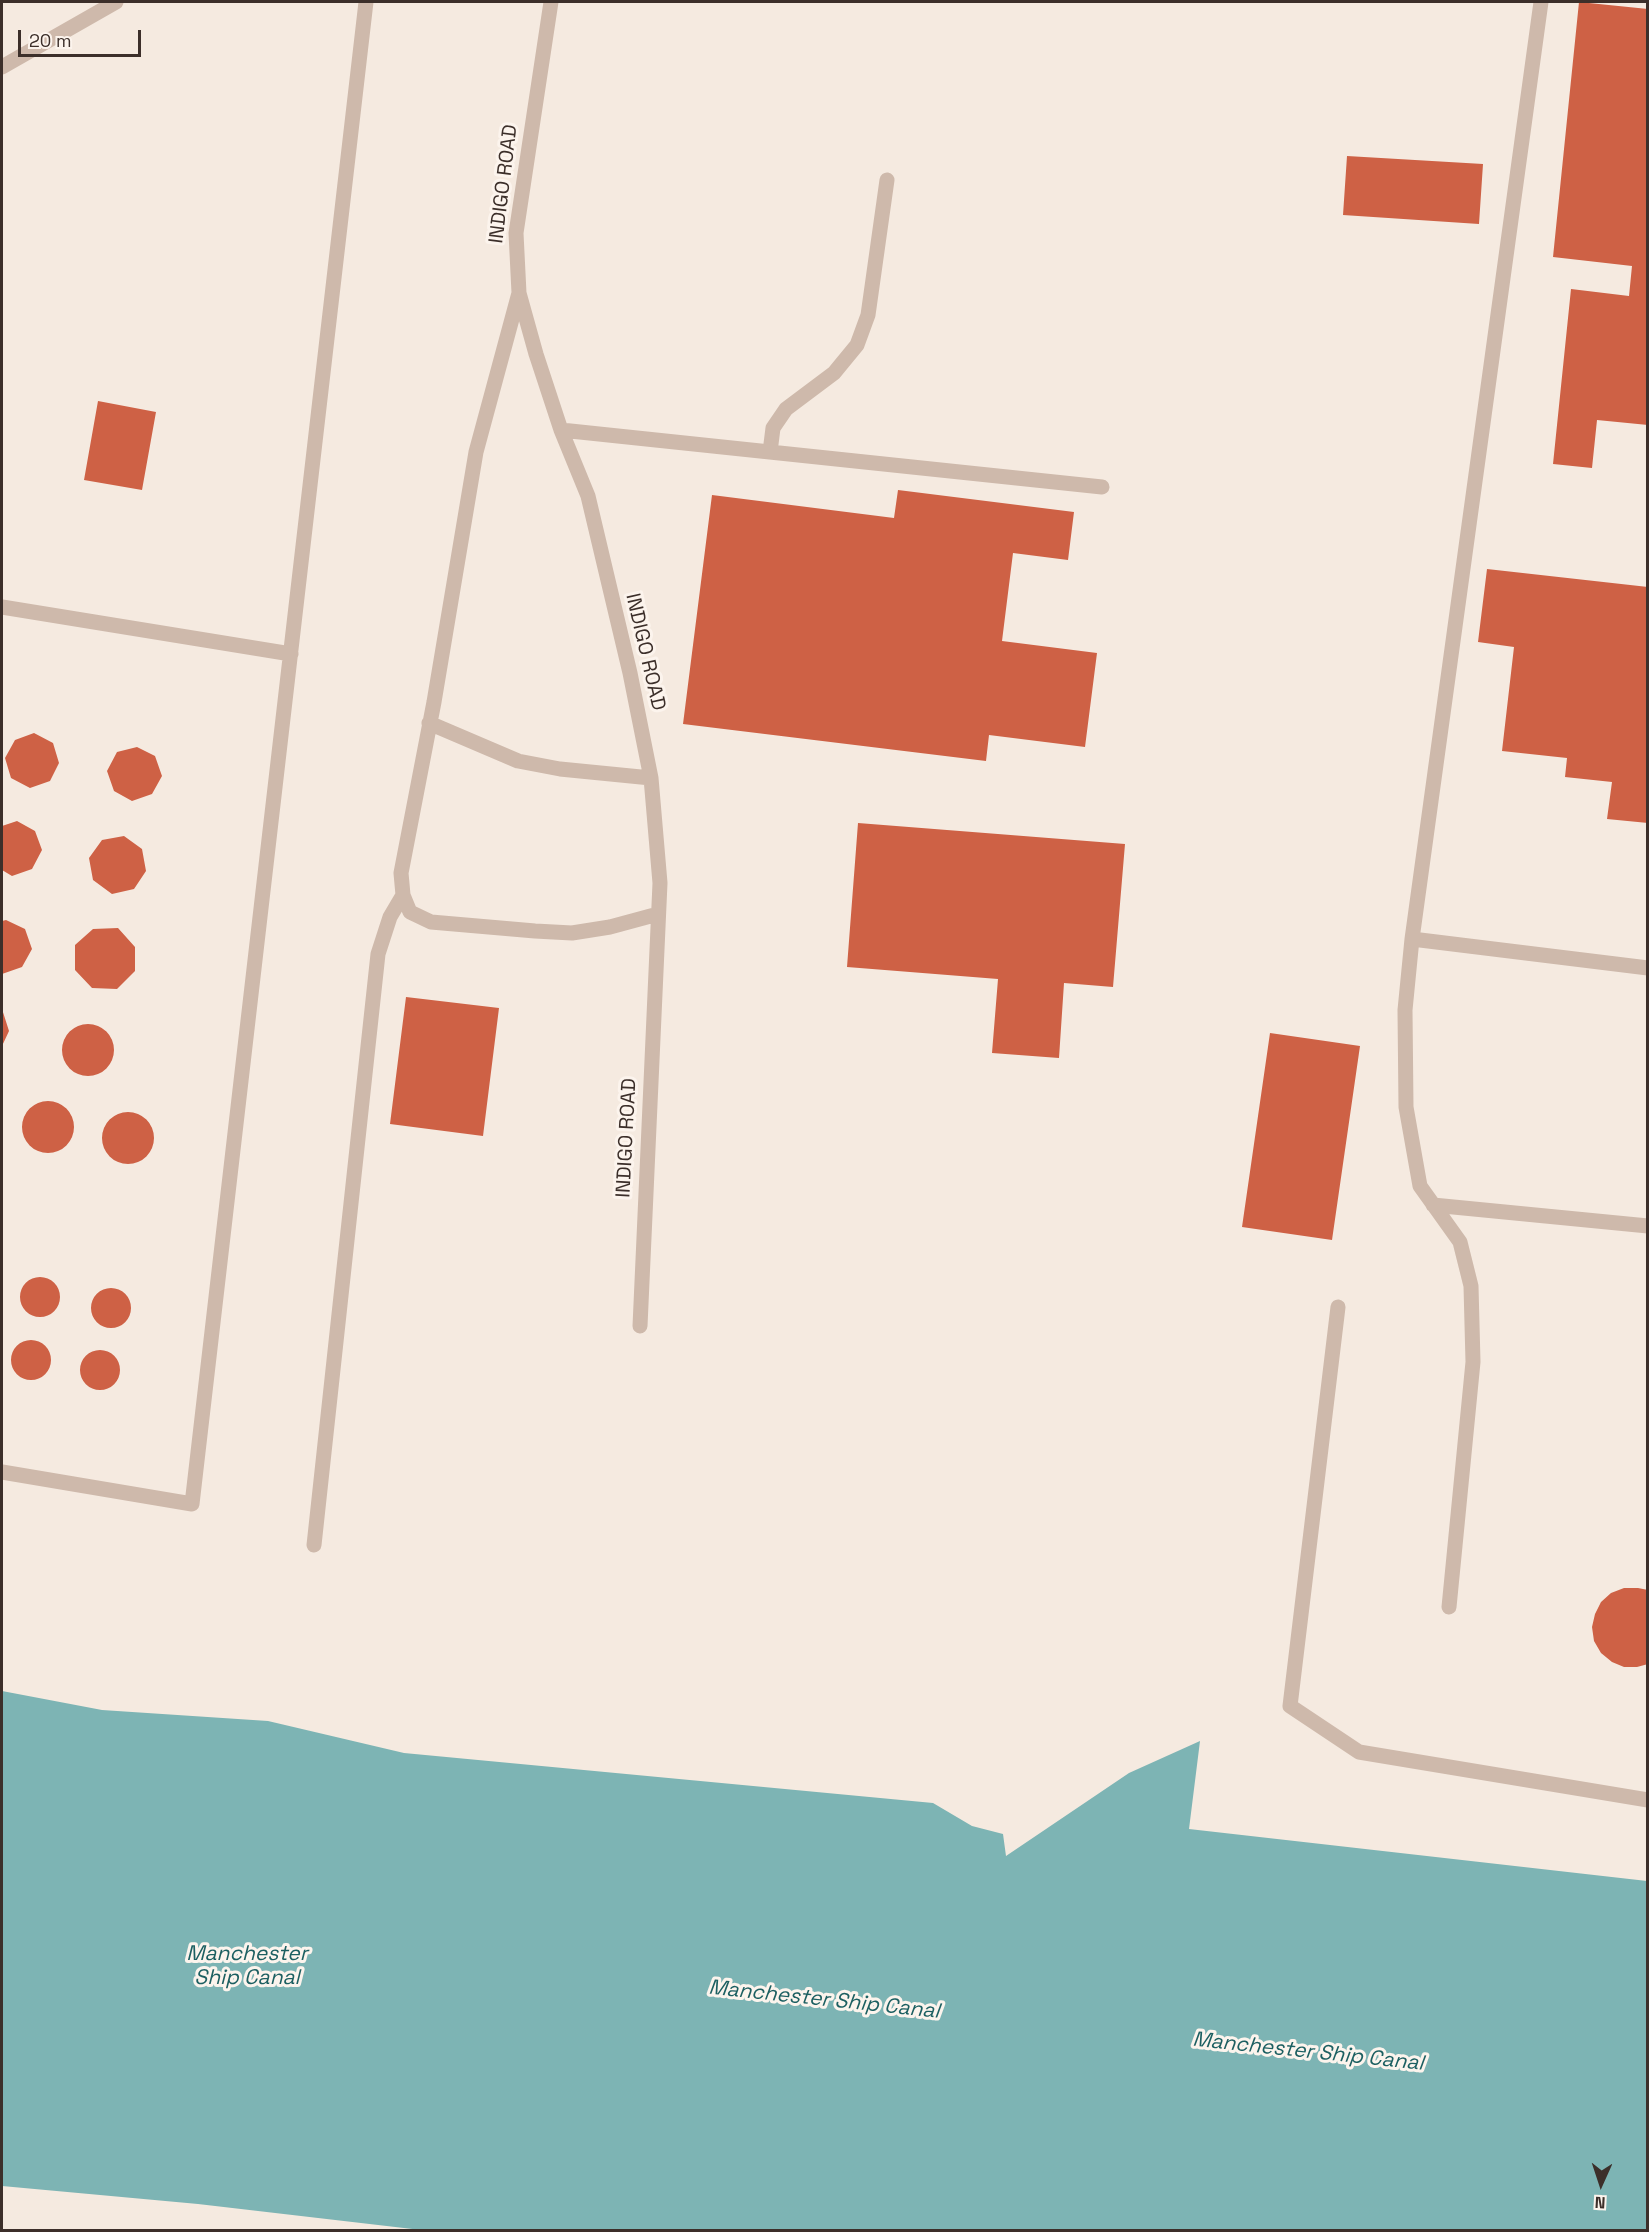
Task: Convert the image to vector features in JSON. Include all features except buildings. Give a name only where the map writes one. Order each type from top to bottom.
[{"type":"lane","points":[[2,68],[116,2]]},
{"type":"lane","points":[[2,1472],[192,1504],[366,2]]},
{"type":"lane","name":"INDIGO ROAD","points":[[551,2],[516,233],[519,293],[561,430],[588,496],[630,673],[651,778],[660,883],[640,1326]]},
{"type":"lane","points":[[1449,1607],[1473,1362],[1471,1286],[1460,1242],[1420,1186],[1406,1107],[1405,1010],[1412,939],[1541,2]]},
{"type":"lane","points":[[770,452],[773,428],[786,409],[834,373],[857,345],[868,315],[887,180]]},
{"type":"lane","points":[[519,293],[476,452],[429,723],[400,873],[403,895],[410,912],[431,922],[536,931],[572,933],[610,927],[658,914]]},
{"type":"lane","points":[[561,430],[1102,487]]},
{"type":"lane","points":[[2,607],[291,654]]},
{"type":"lane","points":[[429,723],[518,761],[560,769],[651,778]]},
{"type":"lane","points":[[314,1545],[378,954],[390,917],[403,895]]},
{"type":"lane","points":[[1412,939],[1647,968]]},
{"type":"lane","points":[[1433,1205],[1647,1226]]},
{"type":"lane","points":[[1338,1307],[1290,1706],[1359,1752],[1647,1800]]},
{"type":"water","name":"Manchester Ship Canal","points":[[2,1691],[102,1710],[268,1721],[404,1753],[933,1803],[972,1826],[1003,1834],[1006,1856],[1129,1773],[1200,1741],[1189,1829],[1647,1881],[1647,2230],[421,2230],[198,2204],[2,2186]]}]
